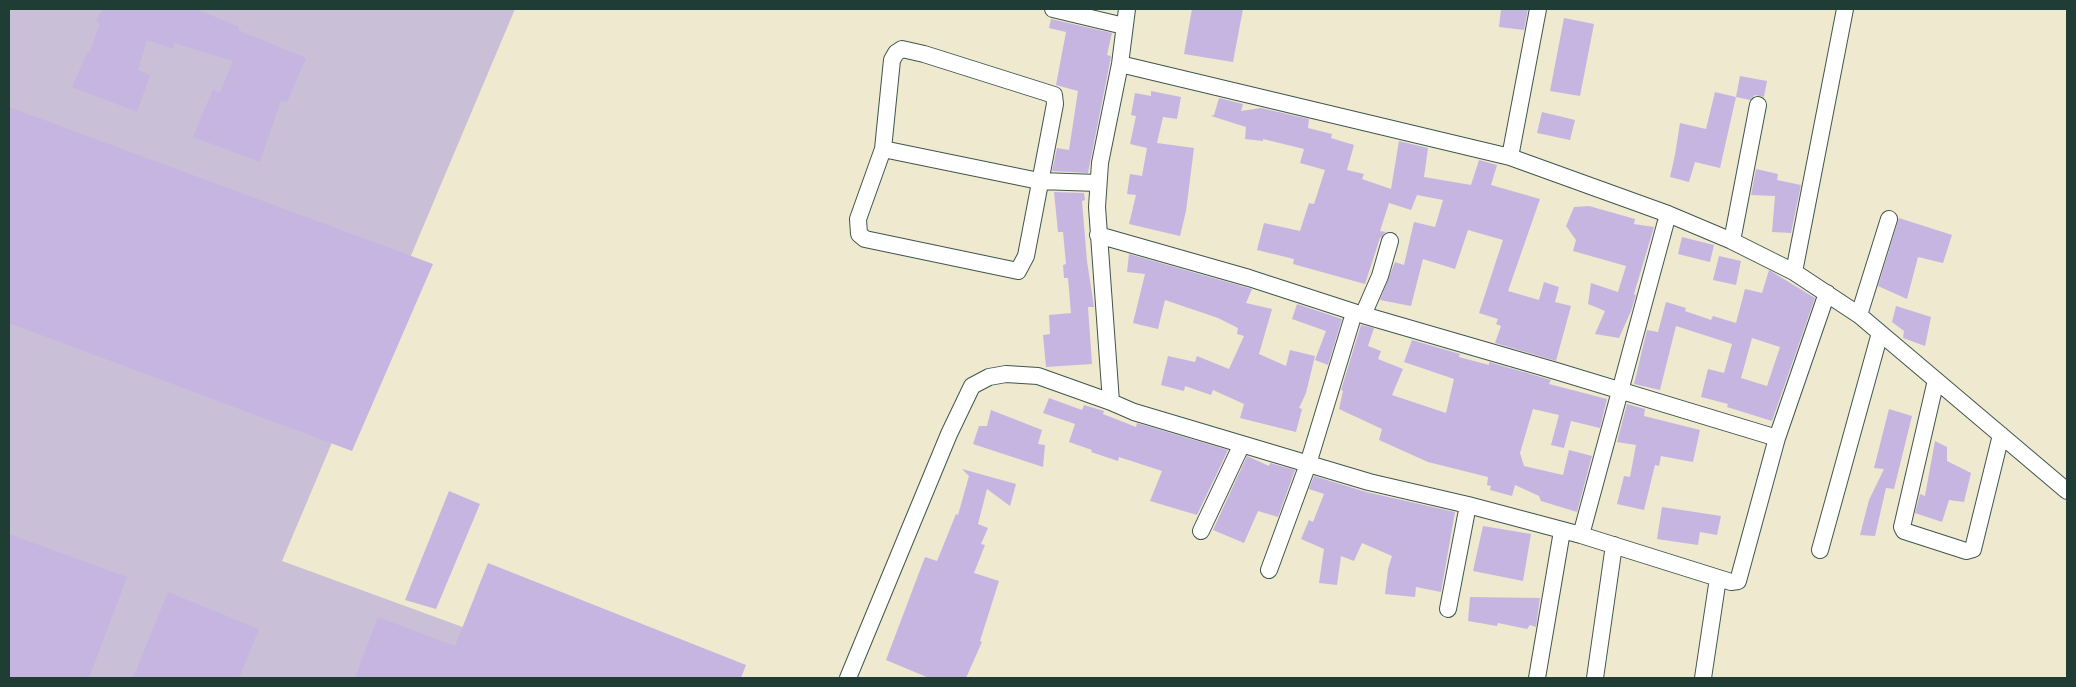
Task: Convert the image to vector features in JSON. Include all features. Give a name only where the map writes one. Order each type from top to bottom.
[{"type":"street","points":[[1053,9],[1124,26]]},
{"type":"street","points":[[1111,402],[1098,235],[1098,183],[1100,163],[1120,64],[1127,9]]},
{"type":"street","points":[[1510,157],[1538,9]]},
{"type":"street","points":[[1794,272],[1845,9]]},
{"type":"street","points":[[902,49],[924,54],[1054,95],[1055,104],[1026,256],[1021,268],[1014,271],[865,239],[859,234],[858,219],[883,148],[892,60],[896,53],[902,49]]},
{"type":"street","points":[[1120,64],[1510,157],[1668,214],[1732,241],[1794,272],[1859,315],[2067,491]]},
{"type":"street","points":[[1732,241],[1758,105]]},
{"type":"street","points":[[883,148],[1039,181],[1098,183]]},
{"type":"street","points":[[1581,535],[1622,391],[1668,214]]},
{"type":"street","points":[[1859,315],[1889,220]]},
{"type":"street","points":[[1098,235],[1249,278],[1359,314],[1776,438]]},
{"type":"street","points":[[1269,570],[1308,464],[1359,314],[1380,276],[1390,241]]},
{"type":"street","points":[[848,678],[968,393],[972,386],[984,379],[1006,374],[1038,376],[1134,412],[1369,482],[1468,505],[1581,535],[1731,582],[1739,579],[1776,438],[1827,294]]},
{"type":"street","points":[[1820,550],[1880,333]]},
{"type":"street","points":[[1936,380],[1902,527],[1904,532],[1966,550],[1973,549],[2000,434]]},
{"type":"street","points":[[1201,531],[1242,444]]},
{"type":"street","points":[[1448,609],[1468,505]]},
{"type":"street","points":[[1537,678],[1562,531]]},
{"type":"street","points":[[1595,678],[1614,545]]},
{"type":"street","points":[[1703,678],[1718,578]]},
{"type":"shaded area","points":[[9,9],[515,9],[282,561],[602,678],[9,678]]},
{"type":"building","points":[[102,9],[196,9],[239,27],[238,30],[306,58],[287,102],[281,100],[260,162],[193,137],[213,89],[220,93],[233,61],[174,43],[174,49],[147,40],[138,70],[150,75],[137,112],[72,87],[88,51],[90,52],[100,23],[96,22]]},
{"type":"building","points":[[1192,9],[1243,9],[1233,62],[1184,54]]},
{"type":"building","points":[[1501,9],[1528,9],[1524,30],[1499,27]]},
{"type":"building","points":[[1564,18],[1594,24],[1580,96],[1550,91]]},
{"type":"building","points":[[1051,19],[1112,33],[1107,55],[1111,56],[1110,62],[1088,173],[1052,171],[1057,148],[1069,150],[1078,91],[1056,85],[1066,32],[1049,28]]},
{"type":"building","points":[[1740,76],[1767,81],[1764,97],[1755,95],[1750,100],[1736,97]]},
{"type":"building","points":[[1151,91],[1181,97],[1177,119],[1163,117],[1157,143],[1194,148],[1186,211],[1180,236],[1129,224],[1136,195],[1127,194],[1130,174],[1142,176],[1147,148],[1130,144],[1136,116],[1131,115],[1135,93],[1151,96]]},
{"type":"building","points":[[1715,92],[1736,97],[1720,168],[1695,162],[1689,182],[1670,177],[1680,123],[1706,129]]},
{"type":"building","points":[[1219,98],[1243,104],[1241,111],[1261,108],[1309,119],[1308,128],[1332,134],[1331,138],[1354,145],[1347,170],[1364,174],[1362,179],[1391,189],[1399,141],[1428,148],[1424,177],[1471,185],[1479,160],[1497,165],[1491,185],[1540,199],[1508,291],[1539,300],[1544,282],[1559,287],[1555,302],[1571,306],[1556,361],[1495,343],[1501,326],[1496,324],[1498,319],[1479,313],[1503,240],[1468,230],[1455,269],[1423,259],[1411,306],[1380,300],[1395,262],[1404,265],[1414,222],[1435,227],[1443,200],[1417,195],[1411,210],[1389,203],[1380,231],[1386,232],[1380,238],[1365,284],[1293,264],[1294,259],[1257,250],[1264,223],[1300,231],[1309,203],[1314,204],[1325,170],[1300,163],[1304,149],[1263,139],[1263,141],[1245,139],[1246,127],[1211,116],[1214,115]]},
{"type":"building","points":[[9,107],[433,264],[352,451],[9,323]]},
{"type":"building","points":[[1542,112],[1575,120],[1570,140],[1537,133]]},
{"type":"building","points":[[1756,169],[1778,174],[1777,180],[1801,185],[1791,233],[1772,232],[1775,196],[1751,195]]},
{"type":"building","points":[[1054,192],[1084,193],[1085,200],[1082,201],[1087,261],[1094,307],[1088,307],[1092,364],[1046,367],[1043,335],[1050,334],[1049,315],[1071,313],[1068,278],[1064,278],[1063,265],[1066,264],[1063,232],[1058,232]]},
{"type":"building","points":[[1589,206],[1635,219],[1634,224],[1654,227],[1634,294],[1636,295],[1631,311],[1619,338],[1595,334],[1605,311],[1588,304],[1591,283],[1618,292],[1626,266],[1573,251],[1576,240],[1566,226],[1574,207]]},
{"type":"building","points":[[1899,218],[1952,235],[1943,263],[1918,257],[1907,299],[1878,286]]},
{"type":"building","points":[[1682,237],[1714,245],[1710,262],[1678,254]]},
{"type":"building","points":[[1129,254],[1252,289],[1246,303],[1272,309],[1259,354],[1286,366],[1290,350],[1315,356],[1306,393],[1299,408],[1302,409],[1296,432],[1240,418],[1244,404],[1213,390],[1211,395],[1185,386],[1184,391],[1161,385],[1168,356],[1195,362],[1197,356],[1229,369],[1244,336],[1237,334],[1238,328],[1218,318],[1165,300],[1158,329],[1133,323],[1145,274],[1127,272]]},
{"type":"building","points":[[1719,256],[1741,261],[1736,285],[1713,280]]},
{"type":"building","points":[[1769,270],[1815,298],[1772,421],[1727,407],[1728,404],[1701,397],[1708,369],[1724,373],[1732,344],[1676,326],[1660,390],[1634,384],[1647,330],[1658,332],[1666,302],[1686,308],[1685,311],[1711,320],[1713,316],[1736,323],[1745,289],[1762,293]],"holes":[[[1752,338],[1780,347],[1767,386],[1741,378]]]},
{"type":"building","points":[[1297,304],[1342,319],[1328,365],[1315,360],[1326,331],[1292,319]]},
{"type":"building","points":[[1896,306],[1931,317],[1925,346],[1903,338],[1904,331],[1892,322]]},
{"type":"building","points":[[1361,325],[1374,328],[1368,346],[1381,351],[1378,359],[1403,369],[1392,395],[1446,413],[1454,379],[1404,362],[1412,340],[1460,354],[1459,357],[1489,365],[1489,362],[1551,380],[1549,384],[1607,399],[1600,428],[1571,421],[1564,448],[1551,445],[1559,415],[1533,409],[1520,453],[1524,466],[1563,475],[1569,450],[1592,456],[1577,512],[1541,501],[1539,496],[1515,485],[1512,496],[1490,490],[1491,486],[1487,485],[1488,477],[1428,462],[1379,440],[1382,429],[1339,409],[1343,391],[1341,390]]},
{"type":"building","points":[[1049,398],[1082,410],[1084,405],[1104,411],[1103,414],[1136,427],[1137,423],[1228,450],[1197,515],[1150,501],[1162,471],[1119,457],[1118,461],[1069,442],[1075,424],[1043,413]]},
{"type":"building","points":[[1627,404],[1645,409],[1644,416],[1700,430],[1693,462],[1661,456],[1659,466],[1655,465],[1644,510],[1617,504],[1624,476],[1630,477],[1636,445],[1617,442]]},
{"type":"building","points":[[1889,409],[1912,416],[1894,489],[1886,488],[1875,536],[1860,535],[1869,500],[1884,469],[1874,468]]},
{"type":"building","points":[[991,410],[1042,430],[1038,444],[1045,445],[1043,467],[973,444],[979,426],[987,426]]},
{"type":"building","points":[[1935,441],[1947,447],[1947,461],[1971,473],[1964,502],[1949,500],[1942,522],[1915,513],[1920,494],[1925,496]]},
{"type":"building","points":[[1247,456],[1269,466],[1270,463],[1295,470],[1278,517],[1258,511],[1244,543],[1213,530]]},
{"type":"building","points":[[962,469],[1016,484],[1010,506],[987,489],[978,524],[988,528],[981,544],[985,545],[974,573],[999,581],[980,641],[982,642],[966,678],[929,678],[886,660],[925,557],[937,561],[956,514],[958,515],[969,476]]},
{"type":"building","points":[[1314,476],[1366,492],[1455,512],[1441,592],[1416,587],[1415,597],[1385,594],[1388,569],[1392,556],[1362,543],[1354,561],[1341,556],[1337,585],[1319,583],[1324,549],[1301,539],[1309,520],[1313,522],[1324,494],[1309,489]]},
{"type":"building","points":[[449,491],[480,504],[436,609],[405,600]]},
{"type":"building","points":[[1662,507],[1721,516],[1717,535],[1700,532],[1698,545],[1657,539]]},
{"type":"building","points":[[1483,526],[1531,534],[1523,581],[1473,571]]},
{"type":"building","points":[[9,534],[127,577],[89,678],[14,678],[9,676]]},
{"type":"building","points":[[488,563],[746,665],[741,678],[355,678],[378,617],[455,646]]},
{"type":"building","points":[[168,592],[259,629],[239,678],[133,678]]},
{"type":"building","points":[[1470,597],[1540,598],[1536,627],[1530,625],[1527,629],[1498,623],[1497,626],[1468,621]]}]
